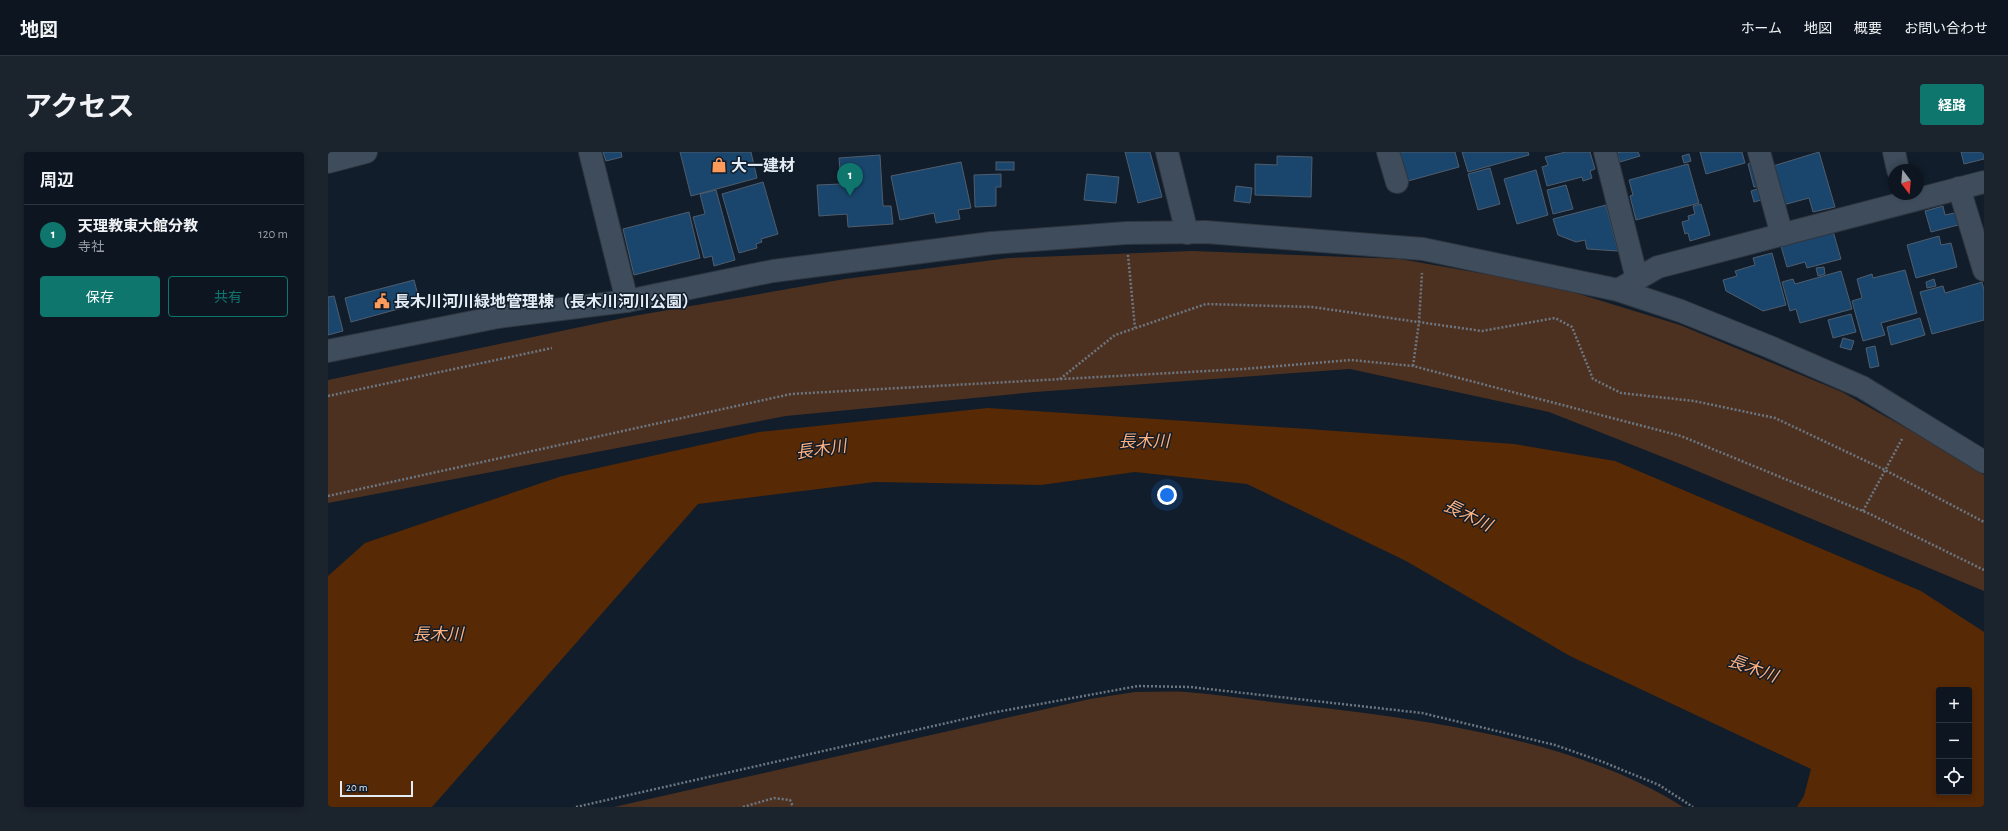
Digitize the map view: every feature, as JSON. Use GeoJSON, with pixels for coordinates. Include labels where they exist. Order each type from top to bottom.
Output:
{"type":"FeatureCollection","features":[{"type":"Feature","properties":{"kind":"street"},"geometry":{"type":"LineString","coordinates":[[328,162],[366,152]]}},
{"type":"Feature","properties":{"kind":"street"},"geometry":{"type":"LineString","coordinates":[[590,152],[627,301]]}},
{"type":"Feature","properties":{"kind":"street"},"geometry":{"type":"LineString","coordinates":[[1168,152],[1187,233]]}},
{"type":"Feature","properties":{"kind":"street"},"geometry":{"type":"LineString","coordinates":[[1388,152],[1397,182]]}},
{"type":"Feature","properties":{"kind":"street"},"geometry":{"type":"LineString","coordinates":[[1605,152],[1628,285]]}},
{"type":"Feature","properties":{"kind":"street"},"geometry":{"type":"LineString","coordinates":[[1760,152],[1782,235]]}},
{"type":"Feature","properties":{"kind":"street"},"geometry":{"type":"LineString","coordinates":[[1894,152],[1897,164]]}},
{"type":"Feature","properties":{"kind":"street"},"geometry":{"type":"LineString","coordinates":[[1924,195],[1984,182]]}},
{"type":"Feature","properties":{"kind":"street"},"geometry":{"type":"LineString","coordinates":[[1959,188],[1984,270]]}},
{"type":"Feature","properties":{"kind":"street"},"geometry":{"type":"LineString","coordinates":[[1628,285],[1658,267],[1782,235],[1899,200]]}},
{"type":"Feature","properties":{"kind":"street"},"geometry":{"type":"LineString","coordinates":[[328,352],[498,317],[627,301],[773,271],[992,243],[1126,233],[1206,232],[1423,250],[1628,285],[1681,311],[1770,347],[1862,387],[1984,462]]}},
{"type":"Feature","properties":{"kind":"path"},"geometry":{"type":"LineString","coordinates":[[1126,233],[1135,328]]}},
{"type":"Feature","properties":{"kind":"path"},"geometry":{"type":"LineString","coordinates":[[1413,366],[1419,322],[1423,250]]}},
{"type":"Feature","properties":{"kind":"path"},"geometry":{"type":"LineString","coordinates":[[1060,379],[1115,335],[1206,304],[1312,308],[1482,331],[1555,318],[1572,327],[1593,379],[1621,393],[1694,401],[1776,418],[1885,470],[1984,522]]}},
{"type":"Feature","properties":{"kind":"path"},"geometry":{"type":"LineString","coordinates":[[328,396],[552,348]]}},
{"type":"Feature","properties":{"kind":"path"},"geometry":{"type":"LineString","coordinates":[[328,496],[791,394],[1242,369],[1351,360],[1413,366],[1681,436],[1863,511],[1984,570]]}},
{"type":"Feature","properties":{"kind":"path"},"geometry":{"type":"LineString","coordinates":[[1863,511],[1913,418]]}},
{"type":"Feature","properties":{"kind":"path"},"geometry":{"type":"LineString","coordinates":[[576,807],[991,713],[1138,686],[1190,687],[1422,713],[1554,745],[1603,762],[1659,785],[1693,807]]}},
{"type":"Feature","properties":{"kind":"path"},"geometry":{"type":"LineString","coordinates":[[743,807],[774,798],[790,800],[793,807]]}},
{"type":"Feature","properties":{"kind":"shaded area"},"geometry":{"type":"Polygon","coordinates":[[[1192,251],[1400,259],[1553,286],[1680,325],[1842,392],[1959,458],[1984,475],[1984,591],[1683,465],[1549,412],[1350,369],[1035,392],[786,416],[328,503],[328,380],[628,317],[845,279],[1009,258],[1192,251]]]}},
{"type":"Feature","properties":{"kind":"shaded area"},"geometry":{"type":"Polygon","coordinates":[[[1135,692],[1200,693],[1395,717],[1446,725],[1547,749],[1595,764],[1641,784],[1683,807],[614,807],[1090,699],[1135,692]]]}},
{"type":"Feature","properties":{"kind":"water","name":"長木川"},"geometry":{"type":"Polygon","coordinates":[[[988,408],[1514,444],[1615,461],[1921,591],[1984,632],[1984,807],[1797,807],[1804,796],[1811,769],[1570,656],[1406,561],[1247,484],[1135,472],[1041,485],[875,482],[698,504],[432,807],[328,807],[328,576],[365,543],[562,476],[759,432],[988,408]]]}},
{"type":"Feature","properties":{"kind":"building"},"geometry":{"type":"Polygon","coordinates":[[[603,152],[621,152],[622,157],[606,161],[603,152]]]}},
{"type":"Feature","properties":{"kind":"building","name":"大一建材"},"geometry":{"type":"Polygon","coordinates":[[[680,152],[751,152],[757,178],[691,196],[680,152]]]}},
{"type":"Feature","properties":{"kind":"building"},"geometry":{"type":"Polygon","coordinates":[[[1125,152],[1150,152],[1162,197],[1138,203],[1125,152]]]}},
{"type":"Feature","properties":{"kind":"building"},"geometry":{"type":"Polygon","coordinates":[[[1400,152],[1455,152],[1459,167],[1408,181],[1400,152]]]}},
{"type":"Feature","properties":{"kind":"building"},"geometry":{"type":"Polygon","coordinates":[[[1462,152],[1528,152],[1529,155],[1468,172],[1462,152]]]}},
{"type":"Feature","properties":{"kind":"building"},"geometry":{"type":"Polygon","coordinates":[[[1566,152],[1590,152],[1595,169],[1590,171],[1592,178],[1583,181],[1582,177],[1547,186],[1542,167],[1548,165],[1545,157],[1566,152]]]}},
{"type":"Feature","properties":{"kind":"building"},"geometry":{"type":"Polygon","coordinates":[[[1638,152],[1640,156],[1620,162],[1617,153],[1638,152]]]}},
{"type":"Feature","properties":{"kind":"building"},"geometry":{"type":"Polygon","coordinates":[[[1700,152],[1742,152],[1745,163],[1706,174],[1700,152]]]}},
{"type":"Feature","properties":{"kind":"building"},"geometry":{"type":"Polygon","coordinates":[[[1819,152],[1835,207],[1813,212],[1809,198],[1783,205],[1773,166],[1819,152]]]}},
{"type":"Feature","properties":{"kind":"building"},"geometry":{"type":"Polygon","coordinates":[[[1961,152],[1984,152],[1984,159],[1964,164],[1961,152]]]}},
{"type":"Feature","properties":{"kind":"building"},"geometry":{"type":"Polygon","coordinates":[[[1689,154],[1691,161],[1684,163],[1682,156],[1689,154]]]}},
{"type":"Feature","properties":{"kind":"building"},"geometry":{"type":"Polygon","coordinates":[[[880,155],[883,206],[891,206],[893,224],[848,227],[847,214],[819,216],[817,185],[841,184],[839,158],[880,155]]]}},
{"type":"Feature","properties":{"kind":"building"},"geometry":{"type":"Polygon","coordinates":[[[1277,156],[1312,157],[1311,197],[1255,195],[1255,164],[1277,165],[1277,156]]]}},
{"type":"Feature","properties":{"kind":"building"},"geometry":{"type":"Polygon","coordinates":[[[961,162],[971,208],[958,210],[960,219],[936,223],[934,213],[900,220],[891,176],[961,162]]]}},
{"type":"Feature","properties":{"kind":"building"},"geometry":{"type":"Polygon","coordinates":[[[996,162],[1014,162],[1014,170],[996,170],[996,162]]]}},
{"type":"Feature","properties":{"kind":"building"},"geometry":{"type":"Polygon","coordinates":[[[1753,162],[1760,186],[1754,187],[1748,164],[1753,162]]]}},
{"type":"Feature","properties":{"kind":"building"},"geometry":{"type":"Polygon","coordinates":[[[1688,164],[1699,203],[1636,220],[1630,196],[1633,195],[1629,180],[1688,164]]]}},
{"type":"Feature","properties":{"kind":"building"},"geometry":{"type":"Polygon","coordinates":[[[1490,168],[1500,204],[1478,210],[1468,174],[1490,168]]]}},
{"type":"Feature","properties":{"kind":"building"},"geometry":{"type":"Polygon","coordinates":[[[1536,170],[1548,215],[1517,224],[1504,179],[1536,170]]]}},
{"type":"Feature","properties":{"kind":"building"},"geometry":{"type":"Polygon","coordinates":[[[1001,174],[1001,187],[996,187],[996,206],[975,207],[974,175],[1001,174]]]}},
{"type":"Feature","properties":{"kind":"building"},"geometry":{"type":"Polygon","coordinates":[[[1087,174],[1119,177],[1116,203],[1084,200],[1087,174]]]}},
{"type":"Feature","properties":{"kind":"building"},"geometry":{"type":"Polygon","coordinates":[[[763,182],[778,234],[761,239],[762,242],[756,244],[757,248],[739,253],[722,194],[763,182]]]}},
{"type":"Feature","properties":{"kind":"building"},"geometry":{"type":"Polygon","coordinates":[[[1566,185],[1573,209],[1553,214],[1547,190],[1566,185]]]}},
{"type":"Feature","properties":{"kind":"building"},"geometry":{"type":"Polygon","coordinates":[[[1236,186],[1252,188],[1250,203],[1234,201],[1236,186]]]}},
{"type":"Feature","properties":{"kind":"building"},"geometry":{"type":"Polygon","coordinates":[[[1757,189],[1761,200],[1754,202],[1751,191],[1757,189]]]}},
{"type":"Feature","properties":{"kind":"building"},"geometry":{"type":"Polygon","coordinates":[[[716,190],[735,260],[714,266],[712,256],[704,258],[693,217],[705,214],[700,194],[716,190]]]}},
{"type":"Feature","properties":{"kind":"building"},"geometry":{"type":"Polygon","coordinates":[[[1701,204],[1710,235],[1690,241],[1688,233],[1685,234],[1682,222],[1689,220],[1688,216],[1695,214],[1693,206],[1701,204]]]}},
{"type":"Feature","properties":{"kind":"building"},"geometry":{"type":"Polygon","coordinates":[[[1606,205],[1618,251],[1587,249],[1585,240],[1576,242],[1558,235],[1553,219],[1606,205]]]}},
{"type":"Feature","properties":{"kind":"building"},"geometry":{"type":"Polygon","coordinates":[[[1943,206],[1945,215],[1959,212],[1962,224],[1931,232],[1925,211],[1943,206]]]}},
{"type":"Feature","properties":{"kind":"building"},"geometry":{"type":"Polygon","coordinates":[[[689,212],[700,258],[634,275],[623,229],[689,212]]]}},
{"type":"Feature","properties":{"kind":"building"},"geometry":{"type":"Polygon","coordinates":[[[1833,231],[1841,259],[1807,268],[1805,262],[1787,267],[1781,246],[1833,231]]]}},
{"type":"Feature","properties":{"kind":"building"},"geometry":{"type":"Polygon","coordinates":[[[1939,236],[1941,245],[1951,243],[1957,267],[1916,278],[1907,245],[1939,236]]]}},
{"type":"Feature","properties":{"kind":"building"},"geometry":{"type":"Polygon","coordinates":[[[1772,253],[1786,305],[1763,311],[1726,291],[1723,280],[1737,276],[1735,271],[1755,265],[1753,258],[1772,253]]]}},
{"type":"Feature","properties":{"kind":"building"},"geometry":{"type":"Polygon","coordinates":[[[1824,267],[1825,274],[1818,276],[1816,268],[1824,267]]]}},
{"type":"Feature","properties":{"kind":"building"},"geometry":{"type":"Polygon","coordinates":[[[1905,270],[1917,313],[1881,323],[1885,335],[1863,341],[1852,301],[1862,298],[1857,279],[1872,274],[1873,278],[1905,270]]]}},
{"type":"Feature","properties":{"kind":"building"},"geometry":{"type":"Polygon","coordinates":[[[1841,271],[1852,309],[1800,323],[1796,309],[1790,311],[1782,282],[1793,279],[1795,284],[1841,271]]]}},
{"type":"Feature","properties":{"kind":"building"},"geometry":{"type":"Polygon","coordinates":[[[1934,279],[1936,286],[1927,288],[1926,282],[1934,279]]]}},
{"type":"Feature","properties":{"kind":"building","name":"長木川河川緑地管理棟（長木川河川公園）"},"geometry":{"type":"Polygon","coordinates":[[[414,280],[420,303],[351,322],[345,298],[414,280]]]}},
{"type":"Feature","properties":{"kind":"building"},"geometry":{"type":"Polygon","coordinates":[[[1982,282],[1984,290],[1984,320],[1932,334],[1920,292],[1943,286],[1945,293],[1982,282]]]}},
{"type":"Feature","properties":{"kind":"building"},"geometry":{"type":"Polygon","coordinates":[[[334,296],[343,331],[328,335],[328,297],[334,296]]]}},
{"type":"Feature","properties":{"kind":"building"},"geometry":{"type":"Polygon","coordinates":[[[1851,314],[1856,332],[1833,338],[1828,320],[1851,314]]]}},
{"type":"Feature","properties":{"kind":"building"},"geometry":{"type":"Polygon","coordinates":[[[1920,318],[1925,335],[1891,345],[1887,327],[1920,318]]]}},
{"type":"Feature","properties":{"kind":"building"},"geometry":{"type":"Polygon","coordinates":[[[1843,338],[1854,341],[1851,350],[1840,347],[1843,338]]]}},
{"type":"Feature","properties":{"kind":"building"},"geometry":{"type":"Polygon","coordinates":[[[1875,346],[1879,366],[1870,368],[1866,348],[1875,346]]]}},
{"type":"Feature","properties":{"kind":"place","name":"大一建材"},"geometry":{"type":"Point","coordinates":[719,165]}},
{"type":"Feature","properties":{"kind":"place","name":"天理教東大館分教"},"geometry":{"type":"Point","coordinates":[850,196]}},
{"type":"Feature","properties":{"kind":"place","name":"長木川河川緑地管理棟（長木川河川公園）"},"geometry":{"type":"Point","coordinates":[382,301]}}]}
